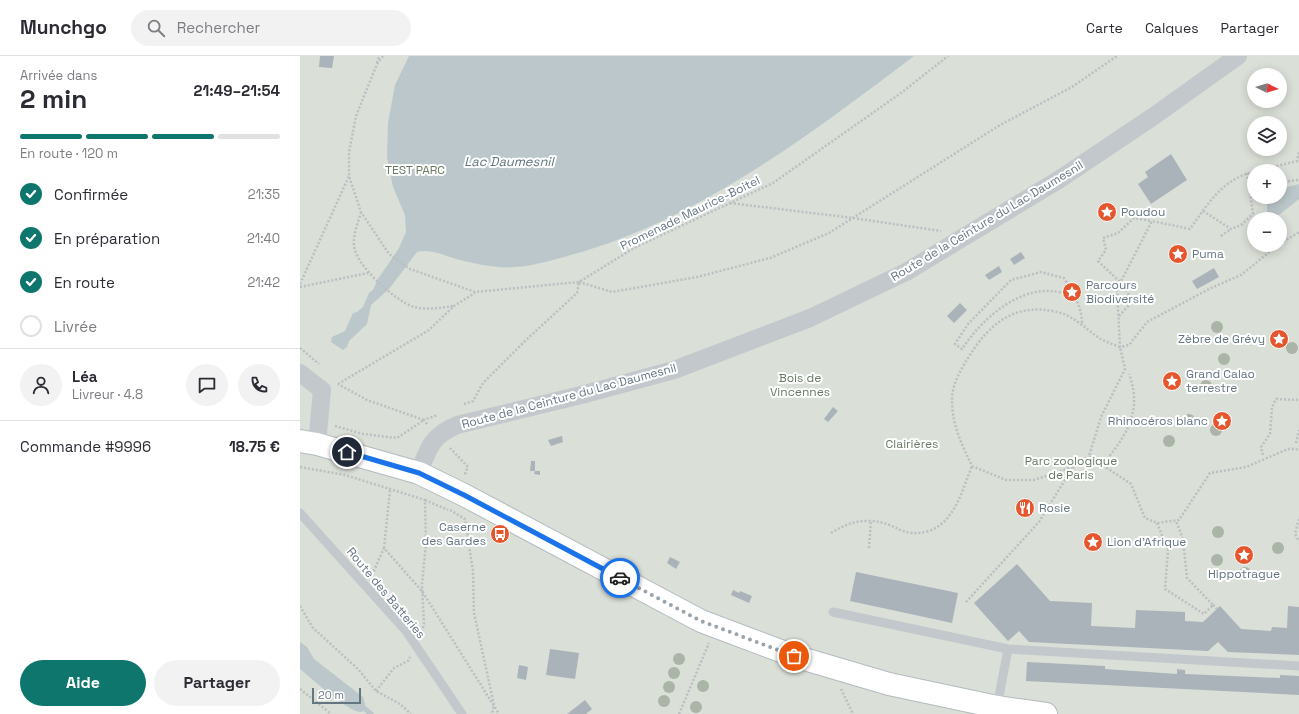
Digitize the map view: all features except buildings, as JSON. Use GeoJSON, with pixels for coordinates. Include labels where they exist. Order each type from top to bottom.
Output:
{"type":"FeatureCollection","features":[{"type":"Feature","properties":{"kind":"main road"},"geometry":{"type":"LineString","coordinates":[[308,443],[419,473],[464,495],[701,621],[794,656],[889,684],[996,707],[1046,714]]}},
{"type":"Feature","properties":{"kind":"street","name":"Route de la Ceinture du Lac Daumesnil"},"geometry":{"type":"LineString","coordinates":[[419,473],[430,443],[442,431],[456,425],[582,395],[674,370],[810,318],[906,272],[1060,180],[1154,116],[1238,56]]}},
{"type":"Feature","properties":{"kind":"street"},"geometry":{"type":"LineString","coordinates":[[300,373],[331,385],[319,420],[308,443]]}},
{"type":"Feature","properties":{"kind":"lane","name":"Route des Batteries"},"geometry":{"type":"LineString","coordinates":[[300,513],[406,632],[462,714]]}},
{"type":"Feature","properties":{"kind":"lane"},"geometry":{"type":"LineString","coordinates":[[833,612],[1008,649],[1299,666]]}},
{"type":"Feature","properties":{"kind":"lane"},"geometry":{"type":"LineString","coordinates":[[996,707],[1008,649]]}},
{"type":"Feature","properties":{"kind":"path"},"geometry":{"type":"LineString","coordinates":[[377,64],[379,56]]}},
{"type":"Feature","properties":{"kind":"path","name":"Promenade Maurice-Boitel"},"geometry":{"type":"LineString","coordinates":[[383,56],[377,64],[356,116],[349,152],[349,176],[361,212],[389,254],[410,269],[476,292],[579,282],[634,248],[773,183],[901,93],[948,56]]}},
{"type":"Feature","properties":{"kind":"path"},"geometry":{"type":"LineString","coordinates":[[472,401],[482,383],[577,293],[579,282],[612,292],[697,277],[770,258],[829,233],[1000,125],[1072,87],[1117,56]]}},
{"type":"Feature","properties":{"kind":"path"},"geometry":{"type":"LineString","coordinates":[[1286,164],[1298,161],[1299,151]]}},
{"type":"Feature","properties":{"kind":"path"},"geometry":{"type":"LineString","coordinates":[[1119,316],[1133,301],[1120,282],[1098,261],[1106,250],[1103,238],[1118,233],[1134,218],[1190,229],[1219,190],[1246,173],[1253,214],[1241,225],[1231,229],[1221,236]]}},
{"type":"Feature","properties":{"kind":"path"},"geometry":{"type":"LineString","coordinates":[[300,286],[349,176]]}},
{"type":"Feature","properties":{"kind":"path"},"geometry":{"type":"LineString","coordinates":[[1287,181],[1299,180]]}},
{"type":"Feature","properties":{"kind":"path"},"geometry":{"type":"LineString","coordinates":[[730,203],[853,218],[968,235]]}},
{"type":"Feature","properties":{"kind":"path"},"geometry":{"type":"LineString","coordinates":[[1203,211],[1231,229]]}},
{"type":"Feature","properties":{"kind":"path"},"geometry":{"type":"LineString","coordinates":[[361,212],[354,244],[356,256],[368,273],[391,292],[412,306],[430,310],[454,306]]}},
{"type":"Feature","properties":{"kind":"path"},"geometry":{"type":"LineString","coordinates":[[1152,221],[1117,289],[1120,347],[1125,369],[1101,417],[1089,456],[1073,467],[1034,480],[1006,480],[972,466],[958,438],[953,419],[952,398],[956,381],[980,338],[992,327],[1006,317],[1034,310],[1058,312],[1082,325],[1101,339],[1120,347],[1129,345],[1147,322],[1211,288],[1241,275],[1269,252]]}},
{"type":"Feature","properties":{"kind":"path"},"geometry":{"type":"LineString","coordinates":[[1287,239],[1299,232]]}},
{"type":"Feature","properties":{"kind":"path"},"geometry":{"type":"LineString","coordinates":[[1072,292],[1066,294],[1060,292],[1043,292],[1025,294],[992,314],[972,334],[962,349],[955,344],[968,324],[1011,280],[1041,272],[1064,278],[1079,303],[1082,313],[1082,325]]}},
{"type":"Feature","properties":{"kind":"path"},"geometry":{"type":"LineString","coordinates":[[300,286],[368,273]]}},
{"type":"Feature","properties":{"kind":"path"},"geometry":{"type":"LineString","coordinates":[[331,385],[429,330],[454,306],[476,292]]}},
{"type":"Feature","properties":{"kind":"path"},"geometry":{"type":"LineString","coordinates":[[300,348],[324,369]]}},
{"type":"Feature","properties":{"kind":"path"},"geometry":{"type":"LineString","coordinates":[[1102,464],[1129,429],[1134,407],[1133,385],[1129,374]]}},
{"type":"Feature","properties":{"kind":"path"},"geometry":{"type":"LineString","coordinates":[[319,420],[363,434],[397,438],[424,420],[367,400],[331,385]]}},
{"type":"Feature","properties":{"kind":"path"},"geometry":{"type":"LineString","coordinates":[[1263,454],[1261,447],[1270,434],[1272,407],[1276,399],[1299,400]]}},
{"type":"Feature","properties":{"kind":"path"},"geometry":{"type":"LineString","coordinates":[[1296,443],[1299,430]]}},
{"type":"Feature","properties":{"kind":"path"},"geometry":{"type":"LineString","coordinates":[[449,447],[468,467],[463,478]]}},
{"type":"Feature","properties":{"kind":"path"},"geometry":{"type":"LineString","coordinates":[[1089,456],[1131,484],[1145,518],[1157,523],[1179,520],[1210,473],[1246,467],[1288,449],[1299,451]]}},
{"type":"Feature","properties":{"kind":"path"},"geometry":{"type":"LineString","coordinates":[[830,533],[856,521],[871,520],[888,523],[899,530],[912,534],[936,529],[948,518],[956,505],[972,466]]}},
{"type":"Feature","properties":{"kind":"path"},"geometry":{"type":"LineString","coordinates":[[300,467],[345,475],[425,500],[465,520],[473,571],[474,613],[494,705],[492,714]]}},
{"type":"Feature","properties":{"kind":"path"},"geometry":{"type":"LineString","coordinates":[[966,602],[1039,522],[1073,467]]}},
{"type":"Feature","properties":{"kind":"path"},"geometry":{"type":"LineString","coordinates":[[367,587],[384,548],[390,490]]}},
{"type":"Feature","properties":{"kind":"path"},"geometry":{"type":"LineString","coordinates":[[376,691],[394,668],[408,661],[418,649],[424,624],[422,591],[426,544],[425,500]]}},
{"type":"Feature","properties":{"kind":"path"},"geometry":{"type":"LineString","coordinates":[[449,511],[452,504]]}},
{"type":"Feature","properties":{"kind":"path"},"geometry":{"type":"LineString","coordinates":[[1299,519],[1295,534],[1299,541]]}},
{"type":"Feature","properties":{"kind":"path"},"geometry":{"type":"LineString","coordinates":[[869,548],[871,520]]}},
{"type":"Feature","properties":{"kind":"path"},"geometry":{"type":"LineString","coordinates":[[1176,521],[1183,539],[1187,578],[1217,609]]}},
{"type":"Feature","properties":{"kind":"path"},"geometry":{"type":"LineString","coordinates":[[1157,523],[1168,550],[1165,589],[1204,614],[1207,618]]}},
{"type":"Feature","properties":{"kind":"path"},"geometry":{"type":"LineString","coordinates":[[384,548],[422,591],[499,714]]}},
{"type":"Feature","properties":{"kind":"path"},"geometry":{"type":"LineString","coordinates":[[1204,614],[1213,605]]}},
{"type":"Feature","properties":{"kind":"path"},"geometry":{"type":"LineString","coordinates":[[300,606],[313,628],[358,669],[376,691],[400,704],[411,714]]}},
{"type":"Feature","properties":{"kind":"path"},"geometry":{"type":"LineString","coordinates":[[679,714],[709,643],[714,626]]}},
{"type":"Feature","properties":{"kind":"path"},"geometry":{"type":"LineString","coordinates":[[300,689],[330,714]]}},
{"type":"Feature","properties":{"kind":"green space","name":"Bois de Vincennes"},"geometry":{"type":"Polygon","coordinates":[[[300,56],[1299,56],[1299,714],[300,714],[300,56]]]}},
{"type":"Feature","properties":{"kind":"water","name":"Lac Daumesnil"},"geometry":{"type":"Polygon","coordinates":[[[409,56],[914,56],[834,116],[751,172],[664,220],[618,240],[550,261],[509,267],[496,267],[458,260],[429,251],[417,252],[389,289],[371,305],[367,324],[349,341],[347,347],[343,350],[331,342],[332,337],[345,331],[353,313],[357,312],[363,307],[369,293],[373,290],[378,279],[399,248],[406,232],[405,215],[393,187],[387,157],[388,123],[395,85],[409,56]]]}},
{"type":"Feature","properties":{"kind":"water"},"geometry":{"type":"Polygon","coordinates":[[[1299,184],[1299,199],[1283,212],[1267,212],[1267,204],[1287,204],[1287,187],[1299,184]]]}},
{"type":"Feature","properties":{"kind":"water"},"geometry":{"type":"Polygon","coordinates":[[[300,642],[307,647],[314,659],[363,697],[365,704],[362,712],[356,711],[340,701],[300,669],[300,642]]]}},
{"type":"Feature","properties":{"kind":"waterway"},"geometry":{"type":"LineString","coordinates":[[358,703],[371,714]]}},
{"type":"Feature","properties":{"kind":"way so far"},"geometry":{"type":"LineString","coordinates":[[620,578],[701,621],[794,656]]}},
{"type":"Feature","properties":{"kind":"place","name":"Poudou"},"geometry":{"type":"Point","coordinates":[1107,212]}},
{"type":"Feature","properties":{"kind":"place","name":"Puma"},"geometry":{"type":"Point","coordinates":[1178,254]}},
{"type":"Feature","properties":{"kind":"place","name":"Parcours Biodiversité"},"geometry":{"type":"Point","coordinates":[1072,292]}},
{"type":"Feature","properties":{"kind":"place","name":"Zèbre de Grévy"},"geometry":{"type":"Point","coordinates":[1279,339]}},
{"type":"Feature","properties":{"kind":"place","name":"Grand Calao terrestre"},"geometry":{"type":"Point","coordinates":[1172,381]}},
{"type":"Feature","properties":{"kind":"place","name":"Rhinocéros blanc"},"geometry":{"type":"Point","coordinates":[1222,421]}},
{"type":"Feature","properties":{"kind":"place","name":"Rosie"},"geometry":{"type":"Point","coordinates":[1025,508]}},
{"type":"Feature","properties":{"kind":"place","name":"Caserne des Gardes"},"geometry":{"type":"Point","coordinates":[500,534]}},
{"type":"Feature","properties":{"kind":"place","name":"Lion d'Afrique"},"geometry":{"type":"Point","coordinates":[1093,542]}},
{"type":"Feature","properties":{"kind":"place","name":"Hippotrague"},"geometry":{"type":"Point","coordinates":[1244,555]}},
{"type":"Feature","properties":{"kind":"route"},"geometry":{"type":"LineString","coordinates":[[347,452],[419,473],[464,495],[620,578]]}},
{"type":"Feature","properties":{"kind":"park label","name":"TEST PARC"},"geometry":{"type":"Point","coordinates":[415,170]}},
{"type":"Feature","properties":{"kind":"park label","name":"Clairières"},"geometry":{"type":"Point","coordinates":[912,444]}},
{"type":"Feature","properties":{"kind":"park label","name":"Parc zoologique de Paris"},"geometry":{"type":"Point","coordinates":[1071,468]}}]}
